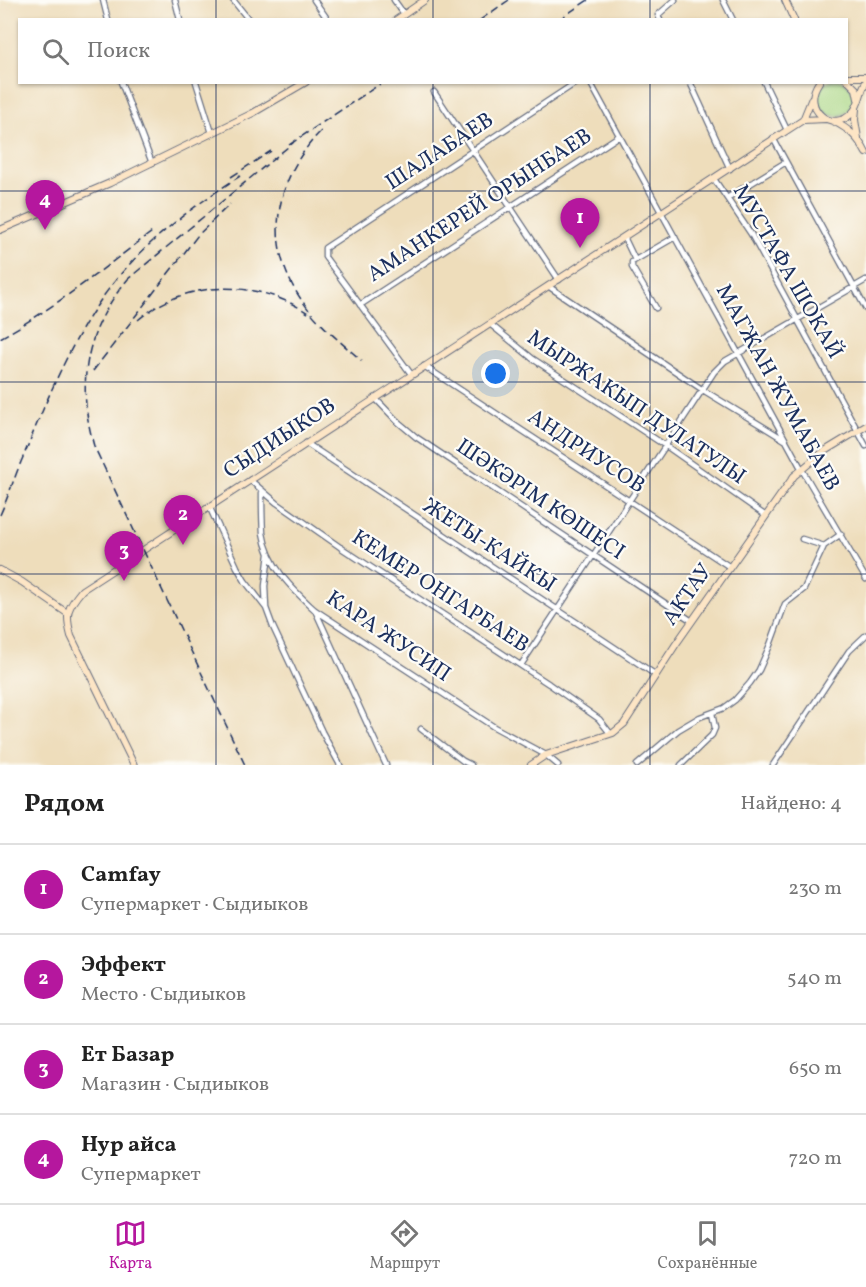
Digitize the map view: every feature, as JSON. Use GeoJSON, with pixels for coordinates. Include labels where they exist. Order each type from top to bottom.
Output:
{"type":"FeatureCollection","features":[{"type":"Feature","properties":{"kind":"street"},"geometry":{"type":"LineString","coordinates":[[103,0],[108,18]]}},
{"type":"Feature","properties":{"kind":"street"},"geometry":{"type":"LineString","coordinates":[[175,0],[180,18]]}},
{"type":"Feature","properties":{"kind":"street"},"geometry":{"type":"LineString","coordinates":[[233,0],[247,18]]}},
{"type":"Feature","properties":{"kind":"street"},"geometry":{"type":"LineString","coordinates":[[314,0],[327,18]]}},
{"type":"Feature","properties":{"kind":"street"},"geometry":{"type":"LineString","coordinates":[[394,0],[404,14]]}},
{"type":"Feature","properties":{"kind":"street"},"geometry":{"type":"LineString","coordinates":[[399,18],[425,0]]}},
{"type":"Feature","properties":{"kind":"street"},"geometry":{"type":"LineString","coordinates":[[659,17],[675,0]]}},
{"type":"Feature","properties":{"kind":"street"},"geometry":{"type":"LineString","coordinates":[[723,0],[732,18]]}},
{"type":"Feature","properties":{"kind":"street"},"geometry":{"type":"LineString","coordinates":[[785,0],[793,18]]}},
{"type":"Feature","properties":{"kind":"street"},"geometry":{"type":"LineString","coordinates":[[816,84],[803,120],[846,118],[857,105],[866,79],[848,78]]}},
{"type":"Feature","properties":{"kind":"street"},"geometry":{"type":"LineString","coordinates":[[848,80],[856,89],[855,120],[858,139]]}},
{"type":"Feature","properties":{"kind":"street"},"geometry":{"type":"LineString","coordinates":[[122,84],[152,163]]}},
{"type":"Feature","properties":{"kind":"street"},"geometry":{"type":"LineString","coordinates":[[197,84],[212,133]]}},
{"type":"Feature","properties":{"kind":"street"},"geometry":{"type":"LineString","coordinates":[[0,230],[152,163],[253,113],[302,84]]}},
{"type":"Feature","properties":{"kind":"street","name":"ШАЛАБАЕВ"},"geometry":{"type":"LineString","coordinates":[[360,304],[325,257],[324,251],[328,246],[574,84]]}},
{"type":"Feature","properties":{"kind":"street","name":"МАГЖАН ЖУМАБАЕВ"},"geometry":{"type":"LineString","coordinates":[[591,84],[801,468],[866,579]]}},
{"type":"Feature","properties":{"kind":"street"},"geometry":{"type":"LineString","coordinates":[[691,84],[730,169]]}},
{"type":"Feature","properties":{"kind":"street"},"geometry":{"type":"LineString","coordinates":[[765,84],[787,130]]}},
{"type":"Feature","properties":{"kind":"street"},"geometry":{"type":"LineString","coordinates":[[434,92],[559,279]]}},
{"type":"Feature","properties":{"kind":"street"},"geometry":{"type":"LineString","coordinates":[[813,95],[815,110],[848,129],[858,139],[866,153]]}},
{"type":"Feature","properties":{"kind":"street","name":"СЫДИЫКОВ"},"geometry":{"type":"LineString","coordinates":[[67,613],[71,602],[82,590],[803,120]]}},
{"type":"Feature","properties":{"kind":"street","name":"АМАНКЕРЕЙ ОРЫНБАЕВ"},"geometry":{"type":"LineString","coordinates":[[360,304],[619,136]]}},
{"type":"Feature","properties":{"kind":"street"},"geometry":{"type":"LineString","coordinates":[[773,138],[866,309]]}},
{"type":"Feature","properties":{"kind":"street"},"geometry":{"type":"LineString","coordinates":[[727,198],[786,162]]}},
{"type":"Feature","properties":{"kind":"street","name":"МУСТАФА ШОКАЙ"},"geometry":{"type":"LineString","coordinates":[[714,179],[751,234],[866,446]]}},
{"type":"Feature","properties":{"kind":"street"},"geometry":{"type":"LineString","coordinates":[[624,237],[635,260]]}},
{"type":"Feature","properties":{"kind":"street"},"geometry":{"type":"LineString","coordinates":[[656,308],[632,267],[635,260],[675,237]]}},
{"type":"Feature","properties":{"kind":"street"},"geometry":{"type":"LineString","coordinates":[[521,665],[714,372],[725,360],[866,280]]}},
{"type":"Feature","properties":{"kind":"street"},"geometry":{"type":"LineString","coordinates":[[548,286],[703,390],[787,442]]}},
{"type":"Feature","properties":{"kind":"street"},"geometry":{"type":"LineString","coordinates":[[360,304],[411,374]]}},
{"type":"Feature","properties":{"kind":"street","name":"МЫРЖАКЫП ДУЛАТУЛЫ"},"geometry":{"type":"LineString","coordinates":[[490,324],[533,359],[666,446],[766,516]]}},
{"type":"Feature","properties":{"kind":"street","name":"АНДРИУСОВ"},"geometry":{"type":"LineString","coordinates":[[424,366],[730,567]]}},
{"type":"Feature","properties":{"kind":"street","name":"ШӘКӘРІМ КӨШЕСІ"},"geometry":{"type":"LineString","coordinates":[[375,398],[416,437],[692,621]]}},
{"type":"Feature","properties":{"kind":"street","name":"АКТАУ"},"geometry":{"type":"LineString","coordinates":[[531,765],[546,755],[610,733],[624,724],[692,621],[801,468],[822,452],[866,426]]}},
{"type":"Feature","properties":{"kind":"street","name":"ЖЕТЫ-КАЙКЫ"},"geometry":{"type":"LineString","coordinates":[[306,443],[656,675]]}},
{"type":"Feature","properties":{"kind":"street","name":"КЕМЕР ОНГАРБАЕВ"},"geometry":{"type":"LineString","coordinates":[[250,480],[277,504],[331,541],[521,665],[599,719],[610,733]]}},
{"type":"Feature","properties":{"kind":"street","name":"КАРА ЖУСИП"},"geometry":{"type":"LineString","coordinates":[[262,490],[264,534],[269,553],[278,572],[296,593],[315,610],[494,727],[546,755],[558,765]]}},
{"type":"Feature","properties":{"kind":"street"},"geometry":{"type":"LineString","coordinates":[[209,506],[237,567],[266,608]]}},
{"type":"Feature","properties":{"kind":"street"},"geometry":{"type":"LineString","coordinates":[[637,765],[678,730],[735,700],[759,670],[785,603],[804,589],[824,546],[841,534]]}},
{"type":"Feature","properties":{"kind":"street"},"geometry":{"type":"LineString","coordinates":[[802,539],[824,546]]}},
{"type":"Feature","properties":{"kind":"street"},"geometry":{"type":"LineString","coordinates":[[269,553],[265,586],[266,608],[322,732],[340,765]]}},
{"type":"Feature","properties":{"kind":"street"},"geometry":{"type":"LineString","coordinates":[[0,570],[67,613],[71,636],[78,655],[134,765]]}},
{"type":"Feature","properties":{"kind":"street"},"geometry":{"type":"LineString","coordinates":[[315,610],[386,765]]}},
{"type":"Feature","properties":{"kind":"street"},"geometry":{"type":"LineString","coordinates":[[773,765],[849,651],[866,635]]}},
{"type":"Feature","properties":{"kind":"street"},"geometry":{"type":"LineString","coordinates":[[681,765],[712,735],[716,724],[712,713]]}},
{"type":"Feature","properties":{"kind":"street"},"geometry":{"type":"LineString","coordinates":[[421,729],[471,765]]}},
{"type":"Feature","properties":{"kind":"street"},"geometry":{"type":"LineString","coordinates":[[457,765],[463,761]]}},
{"type":"Feature","properties":{"kind":"green space"},"geometry":{"type":"Polygon","coordinates":[[[826,84],[846,84],[852,91],[854,98],[852,105],[843,114],[836,116],[829,114],[820,105],[818,98],[820,91],[826,84]]]}},
{"type":"Feature","properties":{"kind":"railway"},"geometry":{"type":"LineString","coordinates":[[483,18],[509,0]]}},
{"type":"Feature","properties":{"kind":"railway"},"geometry":{"type":"LineString","coordinates":[[561,18],[588,0]]}},
{"type":"Feature","properties":{"kind":"railway"},"geometry":{"type":"LineString","coordinates":[[289,145],[380,84]]}},
{"type":"Feature","properties":{"kind":"railway"},"geometry":{"type":"LineString","coordinates":[[321,131],[305,150],[284,191],[279,213],[278,236],[282,258],[290,281],[303,302],[316,318],[362,361]]}},
{"type":"Feature","properties":{"kind":"railway"},"geometry":{"type":"LineString","coordinates":[[245,765],[94,446],[86,400],[86,379],[88,358],[102,318],[113,298],[128,279],[294,142]]}},
{"type":"Feature","properties":{"kind":"railway"},"geometry":{"type":"LineString","coordinates":[[231,177],[271,151]]}},
{"type":"Feature","properties":{"kind":"railway"},"geometry":{"type":"LineString","coordinates":[[0,515],[57,378],[98,304],[128,266],[163,232],[240,176]]}},
{"type":"Feature","properties":{"kind":"railway"},"geometry":{"type":"LineString","coordinates":[[93,371],[198,235],[230,204]]}},
{"type":"Feature","properties":{"kind":"railway"},"geometry":{"type":"LineString","coordinates":[[0,338],[59,301],[152,232]]}},
{"type":"Feature","properties":{"kind":"railway"},"geometry":{"type":"LineString","coordinates":[[138,320],[178,297],[222,288],[244,289],[266,294],[308,313]]}},
{"type":"Feature","properties":{"kind":"place","name":"Нур айса"},"geometry":{"type":"Point","coordinates":[45,230]}},
{"type":"Feature","properties":{"kind":"place","name":"Camfay"},"geometry":{"type":"Point","coordinates":[580,248]}},
{"type":"Feature","properties":{"kind":"place","name":"Эффект"},"geometry":{"type":"Point","coordinates":[183,545]}},
{"type":"Feature","properties":{"kind":"place","name":"Ет Базар"},"geometry":{"type":"Point","coordinates":[124,581]}}]}
